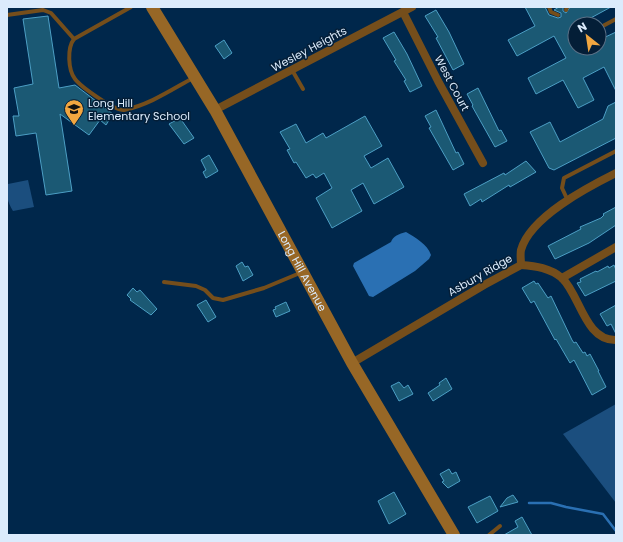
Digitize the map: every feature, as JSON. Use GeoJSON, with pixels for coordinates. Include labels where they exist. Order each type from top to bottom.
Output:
{"type":"FeatureCollection","features":[{"type":"Feature","properties":{"kind":"street","name":"Long Hill Avenue"},"geometry":{"type":"LineString","coordinates":[[152,7],[215,110],[352,363],[454,535]]}},
{"type":"Feature","properties":{"kind":"street","name":"Wesley Heights"},"geometry":{"type":"LineString","coordinates":[[215,110],[412,7]]}},
{"type":"Feature","properties":{"kind":"street","name":"West Court"},"geometry":{"type":"LineString","coordinates":[[403,12],[438,81],[483,163]]}},
{"type":"Feature","properties":{"kind":"street","name":"Asbury Ridge"},"geometry":{"type":"LineString","coordinates":[[352,363],[484,285],[521,265],[521,250],[535,227],[544,217],[616,173]]}},
{"type":"Feature","properties":{"kind":"street"},"geometry":{"type":"LineString","coordinates":[[562,278],[616,247]]}},
{"type":"Feature","properties":{"kind":"street"},"geometry":{"type":"LineString","coordinates":[[521,265],[537,266],[562,278],[595,332],[608,340],[616,340]]}},
{"type":"Feature","properties":{"kind":"lane"},"geometry":{"type":"LineString","coordinates":[[132,7],[74,39],[70,44],[69,54],[74,78],[111,106],[122,110],[150,101],[195,77]]}},
{"type":"Feature","properties":{"kind":"lane"},"geometry":{"type":"LineString","coordinates":[[549,7],[551,12],[558,15]]}},
{"type":"Feature","properties":{"kind":"lane"},"geometry":{"type":"LineString","coordinates":[[7,15],[43,10],[51,13],[74,39]]}},
{"type":"Feature","properties":{"kind":"lane"},"geometry":{"type":"LineString","coordinates":[[607,24],[616,19]]}},
{"type":"Feature","properties":{"kind":"lane"},"geometry":{"type":"LineString","coordinates":[[292,70],[303,89]]}},
{"type":"Feature","properties":{"kind":"lane"},"geometry":{"type":"LineString","coordinates":[[568,201],[562,188],[564,178],[616,151]]}},
{"type":"Feature","properties":{"kind":"lane"},"geometry":{"type":"LineString","coordinates":[[164,282],[196,286],[205,290],[213,298],[223,300],[264,288],[303,272]]}},
{"type":"Feature","properties":{"kind":"lane"},"geometry":{"type":"LineString","coordinates":[[489,535],[500,526]]}},
{"type":"Feature","properties":{"kind":"shaded area"},"geometry":{"type":"Polygon","coordinates":[[[28,180],[34,207],[13,211],[8,198],[8,184],[28,180]]]}},
{"type":"Feature","properties":{"kind":"shaded area"},"geometry":{"type":"Polygon","coordinates":[[[406,232],[427,248],[431,255],[429,259],[415,271],[373,297],[369,296],[353,266],[354,263],[391,242],[393,238],[406,232]]]}},
{"type":"Feature","properties":{"kind":"shaded area"},"geometry":{"type":"Polygon","coordinates":[[[616,404],[616,503],[563,434],[616,404]]]}},
{"type":"Feature","properties":{"kind":"building"},"geometry":{"type":"Polygon","coordinates":[[[525,7],[545,7],[549,15],[558,18],[561,17],[561,13],[554,10],[559,7],[563,7],[563,11],[566,13],[570,7],[611,7],[594,16],[567,16],[567,56],[607,56],[607,36],[616,32],[616,91],[604,67],[583,78],[594,100],[578,108],[563,80],[536,94],[528,78],[566,58],[554,36],[517,56],[508,40],[535,26],[525,7]]]}},
{"type":"Feature","properties":{"kind":"building"},"geometry":{"type":"Polygon","coordinates":[[[436,10],[449,32],[464,64],[453,70],[436,38],[438,37],[425,16],[436,10]]]}},
{"type":"Feature","properties":{"kind":"building"},"geometry":{"type":"Polygon","coordinates":[[[48,16],[59,88],[75,85],[113,114],[106,125],[100,120],[89,135],[60,114],[72,191],[46,195],[36,133],[16,136],[13,116],[19,116],[14,88],[33,84],[23,19],[48,16]]]}},
{"type":"Feature","properties":{"kind":"building"},"geometry":{"type":"Polygon","coordinates":[[[394,32],[407,54],[422,86],[410,92],[404,81],[406,80],[394,61],[396,60],[383,38],[394,32]]]}},
{"type":"Feature","properties":{"kind":"building"},"geometry":{"type":"Polygon","coordinates":[[[224,40],[232,53],[224,59],[215,46],[224,40]]]}},
{"type":"Feature","properties":{"kind":"building"},"geometry":{"type":"Polygon","coordinates":[[[478,88],[499,131],[501,130],[507,141],[495,147],[467,94],[478,88]]]}},
{"type":"Feature","properties":{"kind":"building"},"geometry":{"type":"Polygon","coordinates":[[[616,102],[616,138],[554,170],[549,168],[530,132],[550,122],[560,142],[603,119],[608,106],[616,102]]]}},
{"type":"Feature","properties":{"kind":"building"},"geometry":{"type":"Polygon","coordinates":[[[436,110],[456,153],[458,152],[464,164],[453,170],[429,128],[431,127],[425,116],[436,110]]]}},
{"type":"Feature","properties":{"kind":"building"},"geometry":{"type":"Polygon","coordinates":[[[365,116],[382,146],[364,156],[371,168],[388,158],[404,187],[374,204],[363,183],[351,190],[362,211],[332,228],[316,198],[332,188],[324,173],[316,178],[313,174],[306,178],[296,162],[294,163],[287,150],[290,149],[280,132],[296,124],[306,143],[323,133],[326,138],[365,116]]]}},
{"type":"Feature","properties":{"kind":"building"},"geometry":{"type":"Polygon","coordinates":[[[180,118],[194,138],[184,144],[169,124],[180,118]]]}},
{"type":"Feature","properties":{"kind":"building"},"geometry":{"type":"Polygon","coordinates":[[[209,155],[218,171],[206,178],[203,172],[206,170],[201,160],[209,155]]]}},
{"type":"Feature","properties":{"kind":"building"},"geometry":{"type":"Polygon","coordinates":[[[526,161],[536,172],[510,187],[509,185],[482,202],[481,199],[470,206],[464,194],[504,173],[505,175],[526,161]]]}},
{"type":"Feature","properties":{"kind":"building"},"geometry":{"type":"Polygon","coordinates":[[[616,207],[616,225],[589,243],[555,259],[548,246],[581,229],[580,227],[601,218],[604,215],[603,214],[616,207]]]}},
{"type":"Feature","properties":{"kind":"building"},"geometry":{"type":"Polygon","coordinates":[[[242,262],[245,267],[248,266],[253,275],[243,281],[236,266],[242,262]]]}},
{"type":"Feature","properties":{"kind":"building"},"geometry":{"type":"Polygon","coordinates":[[[614,265],[616,270],[616,281],[585,296],[577,283],[581,282],[580,279],[608,266],[609,268],[614,265]]]}},
{"type":"Feature","properties":{"kind":"building"},"geometry":{"type":"Polygon","coordinates":[[[534,281],[536,284],[538,283],[548,298],[551,296],[572,340],[574,343],[576,342],[583,353],[585,352],[587,356],[590,354],[606,387],[592,395],[574,360],[570,363],[556,339],[555,340],[534,301],[531,303],[522,288],[534,281]]]}},
{"type":"Feature","properties":{"kind":"building"},"geometry":{"type":"Polygon","coordinates":[[[133,288],[137,292],[140,290],[157,309],[151,315],[130,300],[131,299],[127,295],[133,288]]]}},
{"type":"Feature","properties":{"kind":"building"},"geometry":{"type":"Polygon","coordinates":[[[206,300],[216,317],[208,322],[197,305],[206,300]]]}},
{"type":"Feature","properties":{"kind":"building"},"geometry":{"type":"Polygon","coordinates":[[[286,302],[290,311],[276,317],[273,310],[276,309],[275,307],[286,302]]]}},
{"type":"Feature","properties":{"kind":"building"},"geometry":{"type":"Polygon","coordinates":[[[616,305],[616,334],[611,324],[607,326],[600,314],[616,305]]]}},
{"type":"Feature","properties":{"kind":"building"},"geometry":{"type":"Polygon","coordinates":[[[446,378],[452,389],[433,401],[428,393],[440,385],[439,383],[446,378]]]}},
{"type":"Feature","properties":{"kind":"building"},"geometry":{"type":"Polygon","coordinates":[[[399,382],[404,388],[408,385],[413,394],[399,401],[391,386],[399,382]]]}},
{"type":"Feature","properties":{"kind":"building"},"geometry":{"type":"Polygon","coordinates":[[[449,469],[452,474],[456,472],[460,481],[448,488],[442,482],[444,481],[440,474],[449,469]]]}},
{"type":"Feature","properties":{"kind":"building"},"geometry":{"type":"Polygon","coordinates":[[[394,492],[406,514],[389,524],[378,501],[394,492]]]}},
{"type":"Feature","properties":{"kind":"building"},"geometry":{"type":"Polygon","coordinates":[[[513,495],[518,502],[500,507],[507,498],[513,495]]]}},
{"type":"Feature","properties":{"kind":"building"},"geometry":{"type":"Polygon","coordinates":[[[490,496],[498,511],[477,523],[468,507],[490,496]]]}},
{"type":"Feature","properties":{"kind":"building"},"geometry":{"type":"Polygon","coordinates":[[[522,517],[532,535],[504,535],[518,527],[515,521],[522,517]]]}},
{"type":"Feature","properties":{"kind":"waterway"},"geometry":{"type":"LineString","coordinates":[[529,503],[551,503],[603,514],[616,531]]}},
{"type":"Feature","properties":{"kind":"place","name":"Long Hill Elementary School"},"geometry":{"type":"Point","coordinates":[74,126]}}]}
